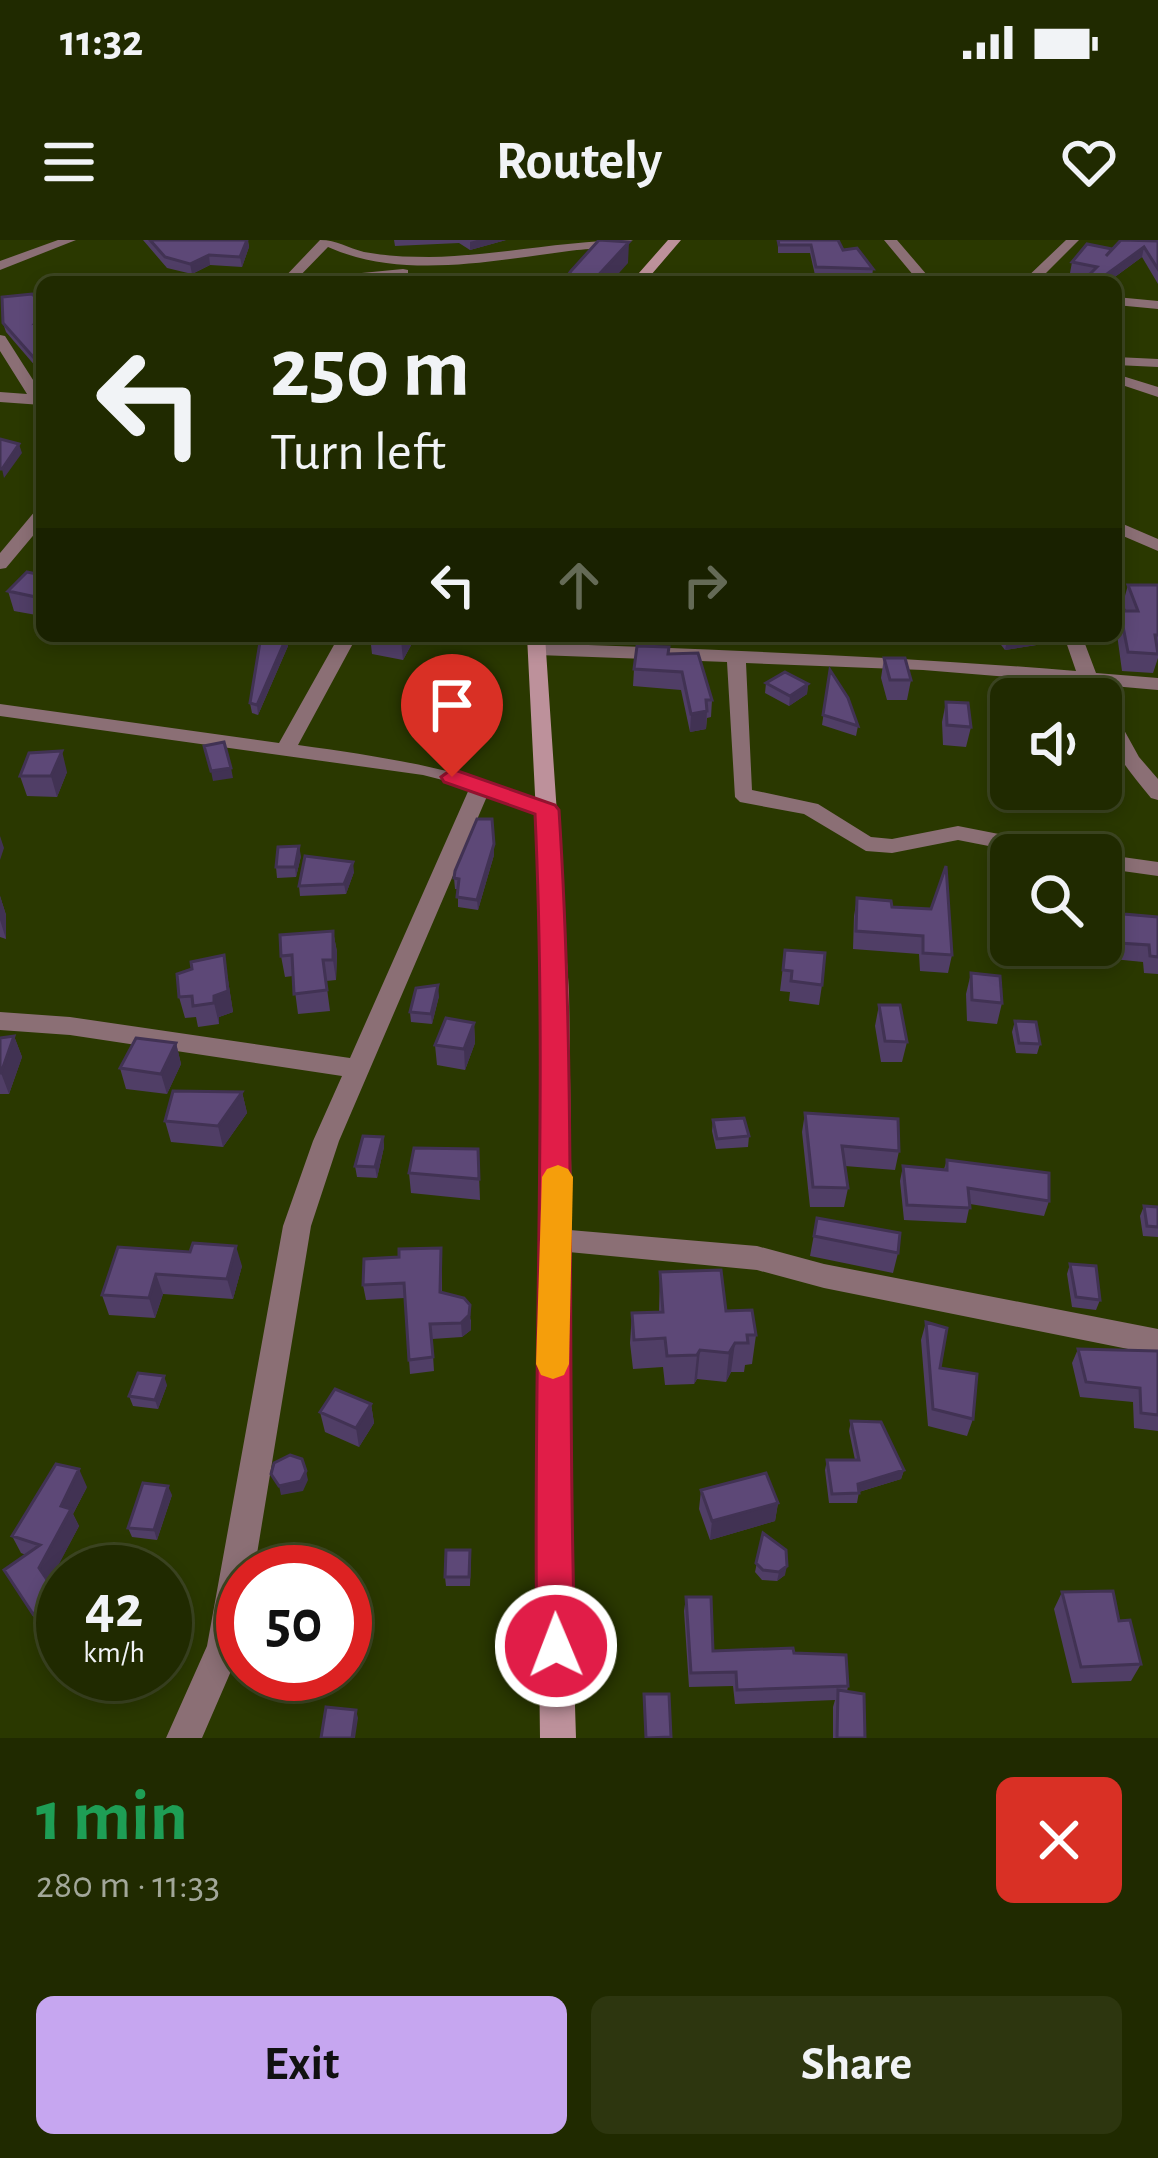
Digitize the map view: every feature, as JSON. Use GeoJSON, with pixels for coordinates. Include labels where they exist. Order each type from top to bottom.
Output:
{"type":"FeatureCollection","features":[{"type":"Feature","properties":{"kind":"main road"},"geometry":{"type":"LineString","coordinates":[[643,276],[675,240]]}},
{"type":"Feature","properties":{"kind":"main road"},"geometry":{"type":"LineString","coordinates":[[537,642],[557,992],[558,1240],[550,1414],[559,1738]]}},
{"type":"Feature","properties":{"kind":"street"},"geometry":{"type":"LineString","coordinates":[[0,266],[70,240]]}},
{"type":"Feature","properties":{"kind":"street"},"geometry":{"type":"LineString","coordinates":[[376,276],[592,241],[627,240]]}},
{"type":"Feature","properties":{"kind":"street"},"geometry":{"type":"LineString","coordinates":[[890,240],[921,276]]}},
{"type":"Feature","properties":{"kind":"street"},"geometry":{"type":"LineString","coordinates":[[1035,276],[1072,240]]}},
{"type":"Feature","properties":{"kind":"street"},"geometry":{"type":"LineString","coordinates":[[293,276],[326,241],[354,258],[476,258]]}},
{"type":"Feature","properties":{"kind":"street"},"geometry":{"type":"LineString","coordinates":[[583,266],[592,241]]}},
{"type":"Feature","properties":{"kind":"street"},"geometry":{"type":"LineString","coordinates":[[1122,302],[1158,305]]}},
{"type":"Feature","properties":{"kind":"street"},"geometry":{"type":"LineString","coordinates":[[0,339],[36,394]]}},
{"type":"Feature","properties":{"kind":"street"},"geometry":{"type":"LineString","coordinates":[[1122,361],[1158,363]]}},
{"type":"Feature","properties":{"kind":"street"},"geometry":{"type":"LineString","coordinates":[[1122,380],[1158,392]]}},
{"type":"Feature","properties":{"kind":"street"},"geometry":{"type":"LineString","coordinates":[[0,397],[36,400]]}},
{"type":"Feature","properties":{"kind":"street"},"geometry":{"type":"LineString","coordinates":[[0,564],[9,540],[36,519]]}},
{"type":"Feature","properties":{"kind":"street"},"geometry":{"type":"LineString","coordinates":[[1122,529],[1158,546]]}},
{"type":"Feature","properties":{"kind":"street"},"geometry":{"type":"LineString","coordinates":[[286,749],[345,642]]}},
{"type":"Feature","properties":{"kind":"street"},"geometry":{"type":"LineString","coordinates":[[537,642],[1158,684]]}},
{"type":"Feature","properties":{"kind":"street"},"geometry":{"type":"LineString","coordinates":[[1074,642],[1086,677]]}},
{"type":"Feature","properties":{"kind":"street"},"geometry":{"type":"LineString","coordinates":[[736,655],[742,792],[747,797],[810,809],[866,844],[892,846],[958,833],[990,839]]}},
{"type":"Feature","properties":{"kind":"street"},"geometry":{"type":"LineString","coordinates":[[0,710],[423,769],[482,784],[547,810]]}},
{"type":"Feature","properties":{"kind":"street"},"geometry":{"type":"LineString","coordinates":[[1122,744],[1158,793]]}},
{"type":"Feature","properties":{"kind":"street"},"geometry":{"type":"LineString","coordinates":[[184,1738],[224,1648],[296,1226],[326,1141],[482,784]]}},
{"type":"Feature","properties":{"kind":"street"},"geometry":{"type":"LineString","coordinates":[[1122,864],[1158,869]]}},
{"type":"Feature","properties":{"kind":"street"},"geometry":{"type":"LineString","coordinates":[[0,1021],[70,1026],[358,1069]]}},
{"type":"Feature","properties":{"kind":"street"},"geometry":{"type":"LineString","coordinates":[[558,1240],[758,1258],[824,1276],[1158,1342]]}},
{"type":"Feature","properties":{"kind":"building"},"geometry":{"type":"Polygon","coordinates":[[[150,240],[247,240],[240,257],[209,255],[190,264],[165,257],[150,240]]]}},
{"type":"Feature","properties":{"kind":"building"},"geometry":{"type":"Polygon","coordinates":[[[599,240],[629,242],[598,276],[567,276],[599,240]]]}},
{"type":"Feature","properties":{"kind":"building"},"geometry":{"type":"Polygon","coordinates":[[[778,240],[838,240],[843,250],[857,248],[873,269],[816,267],[811,245],[779,245],[778,240]]]}},
{"type":"Feature","properties":{"kind":"building"},"geometry":{"type":"Polygon","coordinates":[[[1121,240],[1158,241],[1158,269],[1144,247],[1104,276],[1090,276],[1097,267],[1072,262],[1087,244],[1112,249],[1106,256],[1121,240]]]}},
{"type":"Feature","properties":{"kind":"building"},"geometry":{"type":"Polygon","coordinates":[[[2,297],[36,297],[36,359],[3,323],[2,297]]]}},
{"type":"Feature","properties":{"kind":"building"},"geometry":{"type":"Polygon","coordinates":[[[0,439],[19,444],[2,469],[0,469],[0,439]]]}},
{"type":"Feature","properties":{"kind":"building"},"geometry":{"type":"Polygon","coordinates":[[[27,572],[36,574],[36,597],[8,591],[27,572]]]}},
{"type":"Feature","properties":{"kind":"building"},"geometry":{"type":"Polygon","coordinates":[[[1128,585],[1158,585],[1158,654],[1128,652],[1122,611],[1138,611],[1128,585]]]}},
{"type":"Feature","properties":{"kind":"building"},"geometry":{"type":"Polygon","coordinates":[[[260,642],[284,642],[257,705],[250,703],[260,642]]]}},
{"type":"Feature","properties":{"kind":"building"},"geometry":{"type":"Polygon","coordinates":[[[637,646],[669,647],[668,654],[698,653],[712,700],[706,700],[707,711],[691,714],[682,672],[634,669],[637,646]]]}},
{"type":"Feature","properties":{"kind":"building"},"geometry":{"type":"Polygon","coordinates":[[[884,658],[905,658],[911,680],[890,680],[884,658]]]}},
{"type":"Feature","properties":{"kind":"building"},"geometry":{"type":"Polygon","coordinates":[[[830,670],[848,698],[858,726],[823,715],[830,670]]]}},
{"type":"Feature","properties":{"kind":"building"},"geometry":{"type":"Polygon","coordinates":[[[785,672],[808,684],[790,696],[766,683],[785,672]]]}},
{"type":"Feature","properties":{"kind":"building"},"geometry":{"type":"Polygon","coordinates":[[[946,702],[968,703],[971,727],[947,725],[946,702]]]}},
{"type":"Feature","properties":{"kind":"building"},"geometry":{"type":"Polygon","coordinates":[[[224,742],[231,768],[211,771],[204,746],[224,742]]]}},
{"type":"Feature","properties":{"kind":"building"},"geometry":{"type":"Polygon","coordinates":[[[62,751],[51,776],[20,776],[29,753],[62,751]]]}},
{"type":"Feature","properties":{"kind":"building"},"geometry":{"type":"Polygon","coordinates":[[[477,819],[492,819],[494,844],[477,900],[457,897],[459,879],[454,878],[477,819]]]}},
{"type":"Feature","properties":{"kind":"building"},"geometry":{"type":"Polygon","coordinates":[[[299,846],[295,867],[276,867],[278,847],[299,846]]]}},
{"type":"Feature","properties":{"kind":"building"},"geometry":{"type":"Polygon","coordinates":[[[305,856],[353,862],[344,884],[299,886],[305,856]]]}},
{"type":"Feature","properties":{"kind":"building"},"geometry":{"type":"Polygon","coordinates":[[[946,866],[952,955],[923,953],[923,936],[856,931],[857,898],[891,901],[892,907],[931,909],[946,866]]]}},
{"type":"Feature","properties":{"kind":"building"},"geometry":{"type":"Polygon","coordinates":[[[1122,908],[1124,914],[1158,917],[1158,957],[1150,956],[1149,945],[1122,943],[1122,908]]]}},
{"type":"Feature","properties":{"kind":"building"},"geometry":{"type":"Polygon","coordinates":[[[333,931],[333,960],[323,960],[327,990],[294,994],[292,955],[281,956],[280,935],[333,931]]]}},
{"type":"Feature","properties":{"kind":"building"},"geometry":{"type":"Polygon","coordinates":[[[785,950],[825,953],[822,985],[791,981],[792,971],[783,970],[785,950]]]}},
{"type":"Feature","properties":{"kind":"building"},"geometry":{"type":"Polygon","coordinates":[[[224,955],[228,991],[214,996],[214,1003],[193,1006],[192,996],[179,997],[177,974],[192,969],[191,962],[224,955]]]}},
{"type":"Feature","properties":{"kind":"building"},"geometry":{"type":"Polygon","coordinates":[[[971,973],[1000,976],[1002,1003],[972,1000],[971,973]]]}},
{"type":"Feature","properties":{"kind":"building"},"geometry":{"type":"Polygon","coordinates":[[[438,985],[431,1014],[410,1012],[416,988],[438,985]]]}},
{"type":"Feature","properties":{"kind":"building"},"geometry":{"type":"Polygon","coordinates":[[[879,1005],[900,1005],[907,1042],[885,1041],[879,1005]]]}},
{"type":"Feature","properties":{"kind":"building"},"geometry":{"type":"Polygon","coordinates":[[[446,1018],[474,1023],[464,1049],[435,1045],[446,1018]]]}},
{"type":"Feature","properties":{"kind":"building"},"geometry":{"type":"Polygon","coordinates":[[[1015,1021],[1036,1022],[1040,1044],[1019,1043],[1015,1021]]]}},
{"type":"Feature","properties":{"kind":"building"},"geometry":{"type":"Polygon","coordinates":[[[14,1036],[1,1073],[0,1073],[0,1038],[14,1036]]]}},
{"type":"Feature","properties":{"kind":"building"},"geometry":{"type":"Polygon","coordinates":[[[136,1038],[176,1043],[161,1074],[120,1068],[136,1038]]]}},
{"type":"Feature","properties":{"kind":"building"},"geometry":{"type":"Polygon","coordinates":[[[173,1091],[242,1092],[218,1126],[165,1121],[173,1091]]]}},
{"type":"Feature","properties":{"kind":"building"},"geometry":{"type":"Polygon","coordinates":[[[805,1113],[898,1119],[899,1151],[842,1146],[848,1188],[813,1187],[805,1113]]]}},
{"type":"Feature","properties":{"kind":"building"},"geometry":{"type":"Polygon","coordinates":[[[744,1118],[749,1136],[717,1139],[713,1120],[744,1118]]]}},
{"type":"Feature","properties":{"kind":"building"},"geometry":{"type":"Polygon","coordinates":[[[363,1136],[383,1137],[375,1167],[355,1166],[363,1136]]]}},
{"type":"Feature","properties":{"kind":"building"},"geometry":{"type":"Polygon","coordinates":[[[414,1148],[478,1149],[479,1179],[409,1173],[414,1148]]]}},
{"type":"Feature","properties":{"kind":"building"},"geometry":{"type":"Polygon","coordinates":[[[947,1160],[1049,1173],[1049,1201],[968,1188],[970,1208],[907,1205],[903,1166],[947,1170],[947,1160]]]}},
{"type":"Feature","properties":{"kind":"building"},"geometry":{"type":"Polygon","coordinates":[[[1144,1206],[1158,1207],[1158,1227],[1147,1226],[1144,1206]]]}},
{"type":"Feature","properties":{"kind":"building"},"geometry":{"type":"Polygon","coordinates":[[[817,1218],[900,1233],[898,1253],[814,1236],[817,1218]]]}},
{"type":"Feature","properties":{"kind":"building"},"geometry":{"type":"Polygon","coordinates":[[[193,1243],[236,1246],[227,1279],[156,1274],[149,1298],[102,1295],[118,1247],[190,1252],[193,1243]]]}},
{"type":"Feature","properties":{"kind":"building"},"geometry":{"type":"Polygon","coordinates":[[[441,1248],[440,1292],[464,1298],[470,1305],[469,1315],[461,1323],[430,1324],[433,1357],[409,1360],[404,1283],[363,1285],[364,1259],[399,1257],[399,1249],[441,1248]]]}},
{"type":"Feature","properties":{"kind":"building"},"geometry":{"type":"Polygon","coordinates":[[[1070,1264],[1096,1266],[1100,1300],[1076,1297],[1070,1264]]]}},
{"type":"Feature","properties":{"kind":"building"},"geometry":{"type":"Polygon","coordinates":[[[721,1270],[726,1311],[752,1310],[756,1335],[747,1335],[748,1343],[735,1343],[729,1353],[700,1350],[697,1355],[667,1356],[665,1338],[634,1340],[632,1313],[663,1312],[660,1272],[721,1270]]]}},
{"type":"Feature","properties":{"kind":"building"},"geometry":{"type":"Polygon","coordinates":[[[926,1322],[947,1328],[940,1368],[977,1374],[973,1419],[933,1409],[926,1322]]]}},
{"type":"Feature","properties":{"kind":"building"},"geometry":{"type":"Polygon","coordinates":[[[1078,1349],[1158,1351],[1158,1415],[1141,1413],[1140,1388],[1086,1382],[1078,1349]]]}},
{"type":"Feature","properties":{"kind":"building"},"geometry":{"type":"Polygon","coordinates":[[[138,1373],[164,1376],[155,1400],[129,1396],[138,1373]]]}},
{"type":"Feature","properties":{"kind":"building"},"geometry":{"type":"Polygon","coordinates":[[[335,1389],[371,1404],[356,1428],[320,1412],[335,1389]]]}},
{"type":"Feature","properties":{"kind":"building"},"geometry":{"type":"Polygon","coordinates":[[[851,1421],[881,1422],[904,1470],[858,1484],[859,1493],[832,1494],[827,1460],[859,1460],[851,1421]]]}},
{"type":"Feature","properties":{"kind":"building"},"geometry":{"type":"Polygon","coordinates":[[[290,1455],[302,1459],[306,1471],[301,1481],[279,1486],[271,1474],[274,1463],[290,1455]]]}},
{"type":"Feature","properties":{"kind":"building"},"geometry":{"type":"Polygon","coordinates":[[[56,1464],[79,1469],[61,1506],[71,1509],[51,1545],[12,1536],[56,1464]]]}},
{"type":"Feature","properties":{"kind":"building"},"geometry":{"type":"Polygon","coordinates":[[[766,1473],[778,1503],[712,1521],[701,1490],[766,1473]]]}},
{"type":"Feature","properties":{"kind":"building"},"geometry":{"type":"Polygon","coordinates":[[[143,1483],[168,1486],[154,1530],[128,1528],[143,1483]]]}},
{"type":"Feature","properties":{"kind":"building"},"geometry":{"type":"Polygon","coordinates":[[[763,1533],[786,1550],[787,1566],[779,1572],[763,1570],[756,1563],[763,1533]]]}},
{"type":"Feature","properties":{"kind":"building"},"geometry":{"type":"Polygon","coordinates":[[[36,1548],[33,1614],[4,1570],[36,1548]]]}},
{"type":"Feature","properties":{"kind":"building"},"geometry":{"type":"Polygon","coordinates":[[[446,1550],[470,1550],[469,1577],[445,1577],[446,1550]]]}},
{"type":"Feature","properties":{"kind":"building"},"geometry":{"type":"Polygon","coordinates":[[[1113,1591],[1119,1621],[1130,1620],[1141,1664],[1081,1667],[1062,1592],[1113,1591]]]}},
{"type":"Feature","properties":{"kind":"building"},"geometry":{"type":"Polygon","coordinates":[[[686,1597],[711,1597],[713,1651],[793,1648],[794,1653],[846,1655],[848,1686],[737,1690],[736,1672],[691,1673],[686,1597]]]}},
{"type":"Feature","properties":{"kind":"building"},"geometry":{"type":"Polygon","coordinates":[[[838,1690],[864,1694],[865,1738],[837,1738],[838,1690]]]}},
{"type":"Feature","properties":{"kind":"building"},"geometry":{"type":"Polygon","coordinates":[[[644,1694],[669,1694],[671,1737],[646,1738],[644,1694]]]}},
{"type":"Feature","properties":{"kind":"building"},"geometry":{"type":"Polygon","coordinates":[[[326,1707],[356,1710],[352,1738],[321,1738],[326,1707]]]}},
{"type":"Feature","properties":{"kind":"slow traffic"},"geometry":{"type":"LineString","coordinates":[[553,1364],[558,1177]]}},
{"type":"Feature","properties":{"kind":"route"},"geometry":{"type":"LineString","coordinates":[[452,777],[547,810],[557,992],[558,1240],[550,1414],[556,1646]]}}]}
